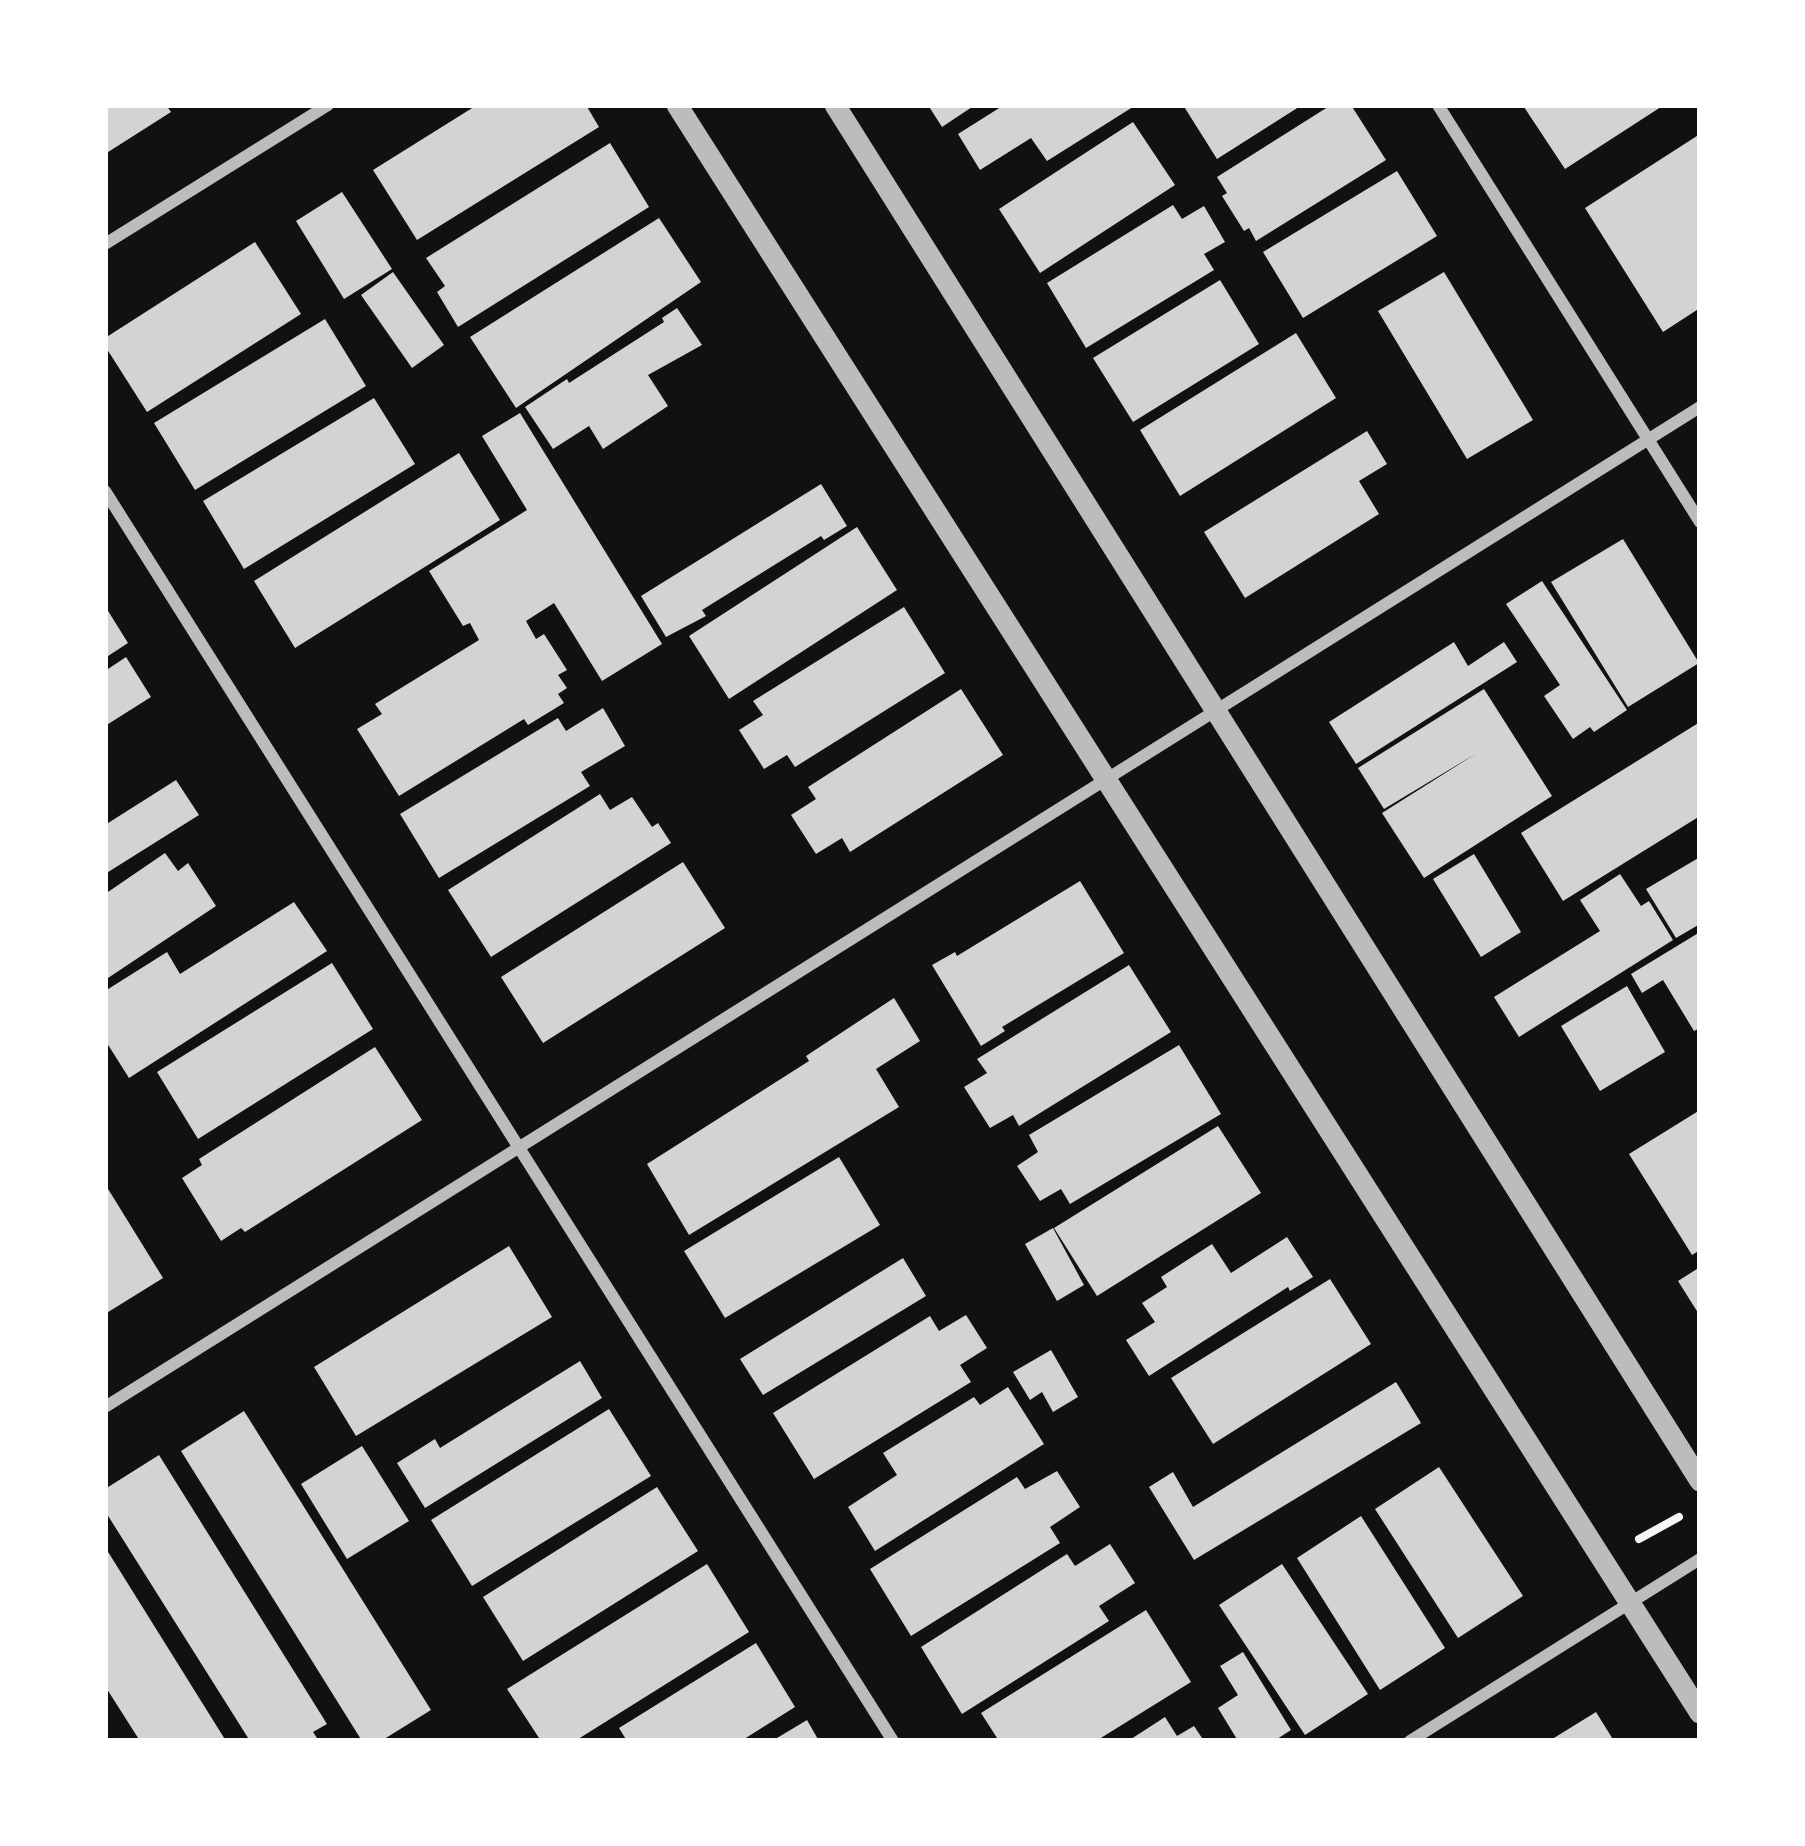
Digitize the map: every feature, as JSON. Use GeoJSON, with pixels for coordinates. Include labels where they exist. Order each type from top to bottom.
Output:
{"type":"FeatureCollection","features":[{"type":"Feature","properties":{"kind":"street"},"geometry":{"type":"LineString","coordinates":[[105,244],[328,105]]}},
{"type":"Feature","properties":{"kind":"street"},"geometry":{"type":"LineString","coordinates":[[677,105],[1700,1713]]}},
{"type":"Feature","properties":{"kind":"street"},"geometry":{"type":"LineString","coordinates":[[835,105],[1700,1480]]}},
{"type":"Feature","properties":{"kind":"street"},"geometry":{"type":"LineString","coordinates":[[1438,105],[1700,523]]}},
{"type":"Feature","properties":{"kind":"street"},"geometry":{"type":"LineString","coordinates":[[105,1408],[1700,407]]}},
{"type":"Feature","properties":{"kind":"street"},"geometry":{"type":"LineString","coordinates":[[105,491],[893,1741]]}},
{"type":"Feature","properties":{"kind":"street"},"geometry":{"type":"LineString","coordinates":[[1409,1741],[1700,1559]]}},
{"type":"Feature","properties":{"kind":"path"},"geometry":{"type":"LineString","coordinates":[[1630,1544],[1685,1514]]}},
{"type":"Feature","properties":{"kind":"building"},"geometry":{"type":"Polygon","coordinates":[[[105,105],[166,105],[171,112],[105,154],[105,105]]]}},
{"type":"Feature","properties":{"kind":"building"},"geometry":{"type":"Polygon","coordinates":[[[477,105],[586,105],[599,127],[417,240],[373,170],[477,105]]]}},
{"type":"Feature","properties":{"kind":"building"},"geometry":{"type":"Polygon","coordinates":[[[928,105],[975,105],[942,127],[928,105]]]}},
{"type":"Feature","properties":{"kind":"building"},"geometry":{"type":"Polygon","coordinates":[[[1004,105],[1136,105],[1047,161],[1031,138],[980,170],[958,134],[1004,105]]]}},
{"type":"Feature","properties":{"kind":"building"},"geometry":{"type":"Polygon","coordinates":[[[1183,105],[1302,105],[1217,159],[1183,105]]]}},
{"type":"Feature","properties":{"kind":"building"},"geometry":{"type":"Polygon","coordinates":[[[1331,105],[1351,105],[1386,160],[1256,241],[1222,196],[1227,193],[1217,177],[1331,105]]]}},
{"type":"Feature","properties":{"kind":"building"},"geometry":{"type":"Polygon","coordinates":[[[1526,105],[1664,105],[1565,169],[1526,105]]]}},
{"type":"Feature","properties":{"kind":"building"},"geometry":{"type":"Polygon","coordinates":[[[1133,122],[1175,185],[1040,273],[999,209],[1133,122]]]}},
{"type":"Feature","properties":{"kind":"building"},"geometry":{"type":"Polygon","coordinates":[[[1700,134],[1700,308],[1663,332],[1585,208],[1700,134]]]}},
{"type":"Feature","properties":{"kind":"building"},"geometry":{"type":"Polygon","coordinates":[[[610,143],[649,207],[458,327],[437,292],[445,286],[426,258],[610,143]]]}},
{"type":"Feature","properties":{"kind":"building"},"geometry":{"type":"Polygon","coordinates":[[[1397,171],[1437,236],[1303,318],[1263,252],[1397,171]]]}},
{"type":"Feature","properties":{"kind":"building"},"geometry":{"type":"Polygon","coordinates":[[[342,192],[392,269],[344,299],[296,221],[342,192]]]}},
{"type":"Feature","properties":{"kind":"building"},"geometry":{"type":"Polygon","coordinates":[[[1173,205],[1182,219],[1204,206],[1225,242],[1204,254],[1214,270],[1086,348],[1047,283],[1173,205]]]}},
{"type":"Feature","properties":{"kind":"building"},"geometry":{"type":"Polygon","coordinates":[[[659,218],[701,282],[516,408],[470,337],[659,218]]]}},
{"type":"Feature","properties":{"kind":"building"},"geometry":{"type":"Polygon","coordinates":[[[255,242],[301,314],[147,412],[105,346],[105,338],[255,242]]]}},
{"type":"Feature","properties":{"kind":"building"},"geometry":{"type":"Polygon","coordinates":[[[393,272],[444,345],[412,368],[361,295],[393,272]]]}},
{"type":"Feature","properties":{"kind":"building"},"geometry":{"type":"Polygon","coordinates":[[[1444,272],[1533,420],[1467,459],[1378,311],[1444,272]]]}},
{"type":"Feature","properties":{"kind":"building"},"geometry":{"type":"Polygon","coordinates":[[[1220,280],[1259,344],[1133,422],[1093,358],[1220,280]]]}},
{"type":"Feature","properties":{"kind":"building"},"geometry":{"type":"Polygon","coordinates":[[[677,308],[702,345],[648,375],[668,406],[603,449],[589,426],[553,449],[525,407],[664,322],[662,318],[677,308]]]}},
{"type":"Feature","properties":{"kind":"building"},"geometry":{"type":"Polygon","coordinates":[[[325,319],[366,386],[195,490],[154,423],[325,319]]]}},
{"type":"Feature","properties":{"kind":"building"},"geometry":{"type":"Polygon","coordinates":[[[1296,333],[1336,398],[1180,496],[1140,430],[1296,333]]]}},
{"type":"Feature","properties":{"kind":"building"},"geometry":{"type":"Polygon","coordinates":[[[374,398],[415,464],[244,569],[203,501],[374,398]]]}},
{"type":"Feature","properties":{"kind":"building"},"geometry":{"type":"Polygon","coordinates":[[[520,413],[662,644],[602,681],[554,603],[526,621],[536,639],[544,634],[567,670],[558,675],[567,688],[558,694],[564,703],[528,725],[524,719],[399,796],[357,729],[382,714],[375,704],[479,640],[470,623],[463,626],[429,571],[527,510],[482,436],[520,413]]]}},
{"type":"Feature","properties":{"kind":"building"},"geometry":{"type":"Polygon","coordinates":[[[1367,431],[1387,464],[1359,481],[1379,514],[1245,598],[1204,532],[1367,431]]]}},
{"type":"Feature","properties":{"kind":"building"},"geometry":{"type":"Polygon","coordinates":[[[459,453],[500,520],[295,648],[254,581],[459,453]]]}},
{"type":"Feature","properties":{"kind":"building"},"geometry":{"type":"Polygon","coordinates":[[[821,484],[847,526],[824,540],[821,536],[702,610],[706,616],[666,637],[641,596],[821,484]]]}},
{"type":"Feature","properties":{"kind":"building"},"geometry":{"type":"Polygon","coordinates":[[[857,527],[897,590],[729,699],[689,636],[857,527]]]}},
{"type":"Feature","properties":{"kind":"building"},"geometry":{"type":"Polygon","coordinates":[[[1623,539],[1699,663],[1628,707],[1551,582],[1623,539]]]}},
{"type":"Feature","properties":{"kind":"building"},"geometry":{"type":"Polygon","coordinates":[[[1542,581],[1627,710],[1594,732],[1590,727],[1573,739],[1544,696],[1560,685],[1506,604],[1542,581]]]}},
{"type":"Feature","properties":{"kind":"building"},"geometry":{"type":"Polygon","coordinates":[[[105,606],[128,643],[105,658],[105,606]]]}},
{"type":"Feature","properties":{"kind":"building"},"geometry":{"type":"Polygon","coordinates":[[[904,607],[945,673],[795,767],[787,755],[764,769],[739,730],[763,715],[753,701],[904,607]]]}},
{"type":"Feature","properties":{"kind":"building"},"geometry":{"type":"Polygon","coordinates":[[[1454,642],[1468,666],[1504,642],[1517,662],[1356,764],[1329,722],[1454,642]]]}},
{"type":"Feature","properties":{"kind":"building"},"geometry":{"type":"Polygon","coordinates":[[[126,657],[151,697],[105,726],[105,671],[126,657]]]}},
{"type":"Feature","properties":{"kind":"building"},"geometry":{"type":"Polygon","coordinates":[[[961,689],[1003,755],[850,852],[842,838],[816,854],[791,815],[816,799],[808,787],[961,689]]]}},
{"type":"Feature","properties":{"kind":"building"},"geometry":{"type":"Polygon","coordinates":[[[1484,689],[1552,796],[1424,878],[1382,813],[1477,753],[1384,809],[1358,768],[1484,689]]]}},
{"type":"Feature","properties":{"kind":"building"},"geometry":{"type":"Polygon","coordinates":[[[603,708],[625,746],[581,772],[590,786],[439,878],[400,814],[558,718],[566,731],[603,708]]]}},
{"type":"Feature","properties":{"kind":"building"},"geometry":{"type":"Polygon","coordinates":[[[1700,722],[1700,816],[1563,901],[1521,833],[1700,722]]]}},
{"type":"Feature","properties":{"kind":"building"},"geometry":{"type":"Polygon","coordinates":[[[176,780],[199,815],[105,874],[105,825],[176,780]]]}},
{"type":"Feature","properties":{"kind":"building"},"geometry":{"type":"Polygon","coordinates":[[[600,794],[610,810],[632,797],[652,827],[658,823],[671,843],[491,957],[448,890],[600,794]]]}},
{"type":"Feature","properties":{"kind":"building"},"geometry":{"type":"Polygon","coordinates":[[[165,853],[178,871],[188,863],[216,906],[105,980],[105,894],[165,853]]]}},
{"type":"Feature","properties":{"kind":"building"},"geometry":{"type":"Polygon","coordinates":[[[1474,854],[1521,932],[1481,957],[1433,879],[1474,854]]]}},
{"type":"Feature","properties":{"kind":"building"},"geometry":{"type":"Polygon","coordinates":[[[1700,857],[1700,924],[1676,938],[1646,889],[1700,857]]]}},
{"type":"Feature","properties":{"kind":"building"},"geometry":{"type":"Polygon","coordinates":[[[683,862],[725,928],[543,1043],[501,977],[683,862]]]}},
{"type":"Feature","properties":{"kind":"building"},"geometry":{"type":"Polygon","coordinates":[[[1620,874],[1641,906],[1649,901],[1673,940],[1519,1037],[1494,997],[1600,931],[1580,900],[1620,874]]]}},
{"type":"Feature","properties":{"kind":"building"},"geometry":{"type":"Polygon","coordinates":[[[1080,881],[1124,953],[1002,1027],[1005,1031],[981,1046],[932,965],[955,952],[957,956],[1080,881]]]}},
{"type":"Feature","properties":{"kind":"building"},"geometry":{"type":"Polygon","coordinates":[[[294,902],[327,951],[129,1078],[105,1040],[105,991],[167,952],[180,974],[294,902]]]}},
{"type":"Feature","properties":{"kind":"building"},"geometry":{"type":"Polygon","coordinates":[[[1700,932],[1700,1028],[1694,1031],[1663,980],[1642,993],[1631,974],[1700,932]]]}},
{"type":"Feature","properties":{"kind":"building"},"geometry":{"type":"Polygon","coordinates":[[[332,963],[373,1029],[198,1139],[157,1072],[332,963]]]}},
{"type":"Feature","properties":{"kind":"building"},"geometry":{"type":"Polygon","coordinates":[[[1129,965],[1171,1032],[1019,1126],[1013,1115],[990,1128],[964,1087],[987,1073],[977,1059],[1129,965]]]}},
{"type":"Feature","properties":{"kind":"building"},"geometry":{"type":"Polygon","coordinates":[[[1627,986],[1665,1052],[1600,1091],[1561,1026],[1627,986]]]}},
{"type":"Feature","properties":{"kind":"building"},"geometry":{"type":"Polygon","coordinates":[[[894,998],[920,1041],[876,1069],[899,1107],[689,1235],[647,1164],[809,1061],[806,1056],[894,998]]]}},
{"type":"Feature","properties":{"kind":"building"},"geometry":{"type":"Polygon","coordinates":[[[1179,1045],[1221,1114],[1070,1204],[1061,1189],[1040,1201],[1017,1166],[1038,1152],[1029,1135],[1179,1045]]]}},
{"type":"Feature","properties":{"kind":"building"},"geometry":{"type":"Polygon","coordinates":[[[375,1047],[422,1120],[245,1232],[241,1228],[221,1241],[182,1178],[202,1165],[199,1159],[375,1047]]]}},
{"type":"Feature","properties":{"kind":"building"},"geometry":{"type":"Polygon","coordinates":[[[1700,1110],[1700,1250],[1692,1255],[1629,1154],[1700,1110]]]}},
{"type":"Feature","properties":{"kind":"building"},"geometry":{"type":"Polygon","coordinates":[[[1218,1126],[1261,1193],[1097,1296],[1054,1228],[1218,1126]]]}},
{"type":"Feature","properties":{"kind":"building"},"geometry":{"type":"Polygon","coordinates":[[[839,1157],[880,1225],[725,1318],[684,1251],[839,1157]]]}},
{"type":"Feature","properties":{"kind":"building"},"geometry":{"type":"Polygon","coordinates":[[[105,1184],[163,1278],[105,1314],[105,1184]]]}},
{"type":"Feature","properties":{"kind":"building"},"geometry":{"type":"Polygon","coordinates":[[[1053,1228],[1084,1285],[1057,1301],[1025,1244],[1053,1228]]]}},
{"type":"Feature","properties":{"kind":"building"},"geometry":{"type":"Polygon","coordinates":[[[1287,1237],[1313,1277],[1290,1291],[1288,1287],[1149,1376],[1126,1340],[1155,1322],[1142,1303],[1167,1287],[1161,1277],[1212,1244],[1231,1273],[1287,1237]]]}},
{"type":"Feature","properties":{"kind":"building"},"geometry":{"type":"Polygon","coordinates":[[[509,1246],[552,1317],[356,1436],[314,1367],[509,1246]]]}},
{"type":"Feature","properties":{"kind":"building"},"geometry":{"type":"Polygon","coordinates":[[[903,1258],[926,1296],[763,1395],[740,1359],[903,1258]]]}},
{"type":"Feature","properties":{"kind":"building"},"geometry":{"type":"Polygon","coordinates":[[[1700,1267],[1700,1316],[1678,1281],[1700,1267]]]}},
{"type":"Feature","properties":{"kind":"building"},"geometry":{"type":"Polygon","coordinates":[[[1330,1279],[1371,1344],[1213,1444],[1171,1378],[1330,1279]]]}},
{"type":"Feature","properties":{"kind":"building"},"geometry":{"type":"Polygon","coordinates":[[[966,1315],[987,1348],[960,1365],[971,1382],[814,1479],[773,1413],[930,1316],[939,1331],[966,1315]]]}},
{"type":"Feature","properties":{"kind":"building"},"geometry":{"type":"Polygon","coordinates":[[[1051,1350],[1078,1397],[1053,1412],[1042,1392],[1030,1400],[1013,1372],[1051,1350]]]}},
{"type":"Feature","properties":{"kind":"building"},"geometry":{"type":"Polygon","coordinates":[[[580,1361],[602,1398],[425,1508],[397,1463],[435,1439],[440,1448],[580,1361]]]}},
{"type":"Feature","properties":{"kind":"building"},"geometry":{"type":"Polygon","coordinates":[[[1396,1382],[1421,1423],[1194,1560],[1149,1487],[1173,1472],[1193,1507],[1396,1382]]]}},
{"type":"Feature","properties":{"kind":"building"},"geometry":{"type":"Polygon","coordinates":[[[1008,1387],[1044,1444],[875,1551],[848,1507],[897,1475],[883,1453],[974,1397],[980,1405],[1008,1387]]]}},
{"type":"Feature","properties":{"kind":"building"},"geometry":{"type":"Polygon","coordinates":[[[609,1409],[651,1476],[472,1586],[431,1520],[609,1409]]]}},
{"type":"Feature","properties":{"kind":"building"},"geometry":{"type":"Polygon","coordinates":[[[244,1411],[431,1710],[381,1741],[362,1741],[181,1451],[244,1411]]]}},
{"type":"Feature","properties":{"kind":"building"},"geometry":{"type":"Polygon","coordinates":[[[362,1446],[409,1521],[347,1559],[301,1484],[362,1446]]]}},
{"type":"Feature","properties":{"kind":"building"},"geometry":{"type":"Polygon","coordinates":[[[159,1455],[327,1724],[313,1732],[319,1741],[250,1741],[105,1511],[105,1489],[159,1455]]]}},
{"type":"Feature","properties":{"kind":"building"},"geometry":{"type":"Polygon","coordinates":[[[1439,1467],[1523,1596],[1458,1638],[1375,1509],[1439,1467]]]}},
{"type":"Feature","properties":{"kind":"building"},"geometry":{"type":"Polygon","coordinates":[[[1057,1471],[1080,1507],[1050,1527],[1060,1543],[911,1636],[870,1569],[1017,1477],[1025,1489],[1057,1471]]]}},
{"type":"Feature","properties":{"kind":"building"},"geometry":{"type":"Polygon","coordinates":[[[657,1487],[698,1551],[523,1661],[483,1597],[657,1487]]]}},
{"type":"Feature","properties":{"kind":"building"},"geometry":{"type":"Polygon","coordinates":[[[1361,1516],[1445,1648],[1380,1690],[1297,1558],[1361,1516]]]}},
{"type":"Feature","properties":{"kind":"building"},"geometry":{"type":"Polygon","coordinates":[[[1110,1544],[1135,1583],[1099,1606],[1109,1621],[962,1714],[921,1647],[1067,1554],[1075,1566],[1110,1544]]]}},
{"type":"Feature","properties":{"kind":"building"},"geometry":{"type":"Polygon","coordinates":[[[105,1547],[226,1741],[140,1741],[105,1686],[105,1547]]]}},
{"type":"Feature","properties":{"kind":"building"},"geometry":{"type":"Polygon","coordinates":[[[707,1564],[749,1632],[575,1741],[541,1741],[507,1689],[707,1564]]]}},
{"type":"Feature","properties":{"kind":"building"},"geometry":{"type":"Polygon","coordinates":[[[1282,1564],[1368,1694],[1305,1735],[1219,1605],[1282,1564]]]}},
{"type":"Feature","properties":{"kind":"building"},"geometry":{"type":"Polygon","coordinates":[[[1146,1610],[1191,1682],[1096,1741],[999,1741],[981,1713],[1146,1610]]]}},
{"type":"Feature","properties":{"kind":"building"},"geometry":{"type":"Polygon","coordinates":[[[756,1643],[795,1707],[741,1741],[627,1741],[619,1728],[756,1643]]]}},
{"type":"Feature","properties":{"kind":"building"},"geometry":{"type":"Polygon","coordinates":[[[1243,1652],[1291,1730],[1274,1741],[1238,1741],[1218,1708],[1238,1695],[1220,1666],[1243,1652]]]}},
{"type":"Feature","properties":{"kind":"building"},"geometry":{"type":"Polygon","coordinates":[[[1596,1712],[1614,1741],[1549,1741],[1596,1712]]]}},
{"type":"Feature","properties":{"kind":"building"},"geometry":{"type":"Polygon","coordinates":[[[1165,1717],[1177,1736],[1194,1726],[1204,1741],[1128,1741],[1165,1717]]]}},
{"type":"Feature","properties":{"kind":"building"},"geometry":{"type":"Polygon","coordinates":[[[807,1720],[819,1741],[772,1741],[807,1720]]]}}]}
